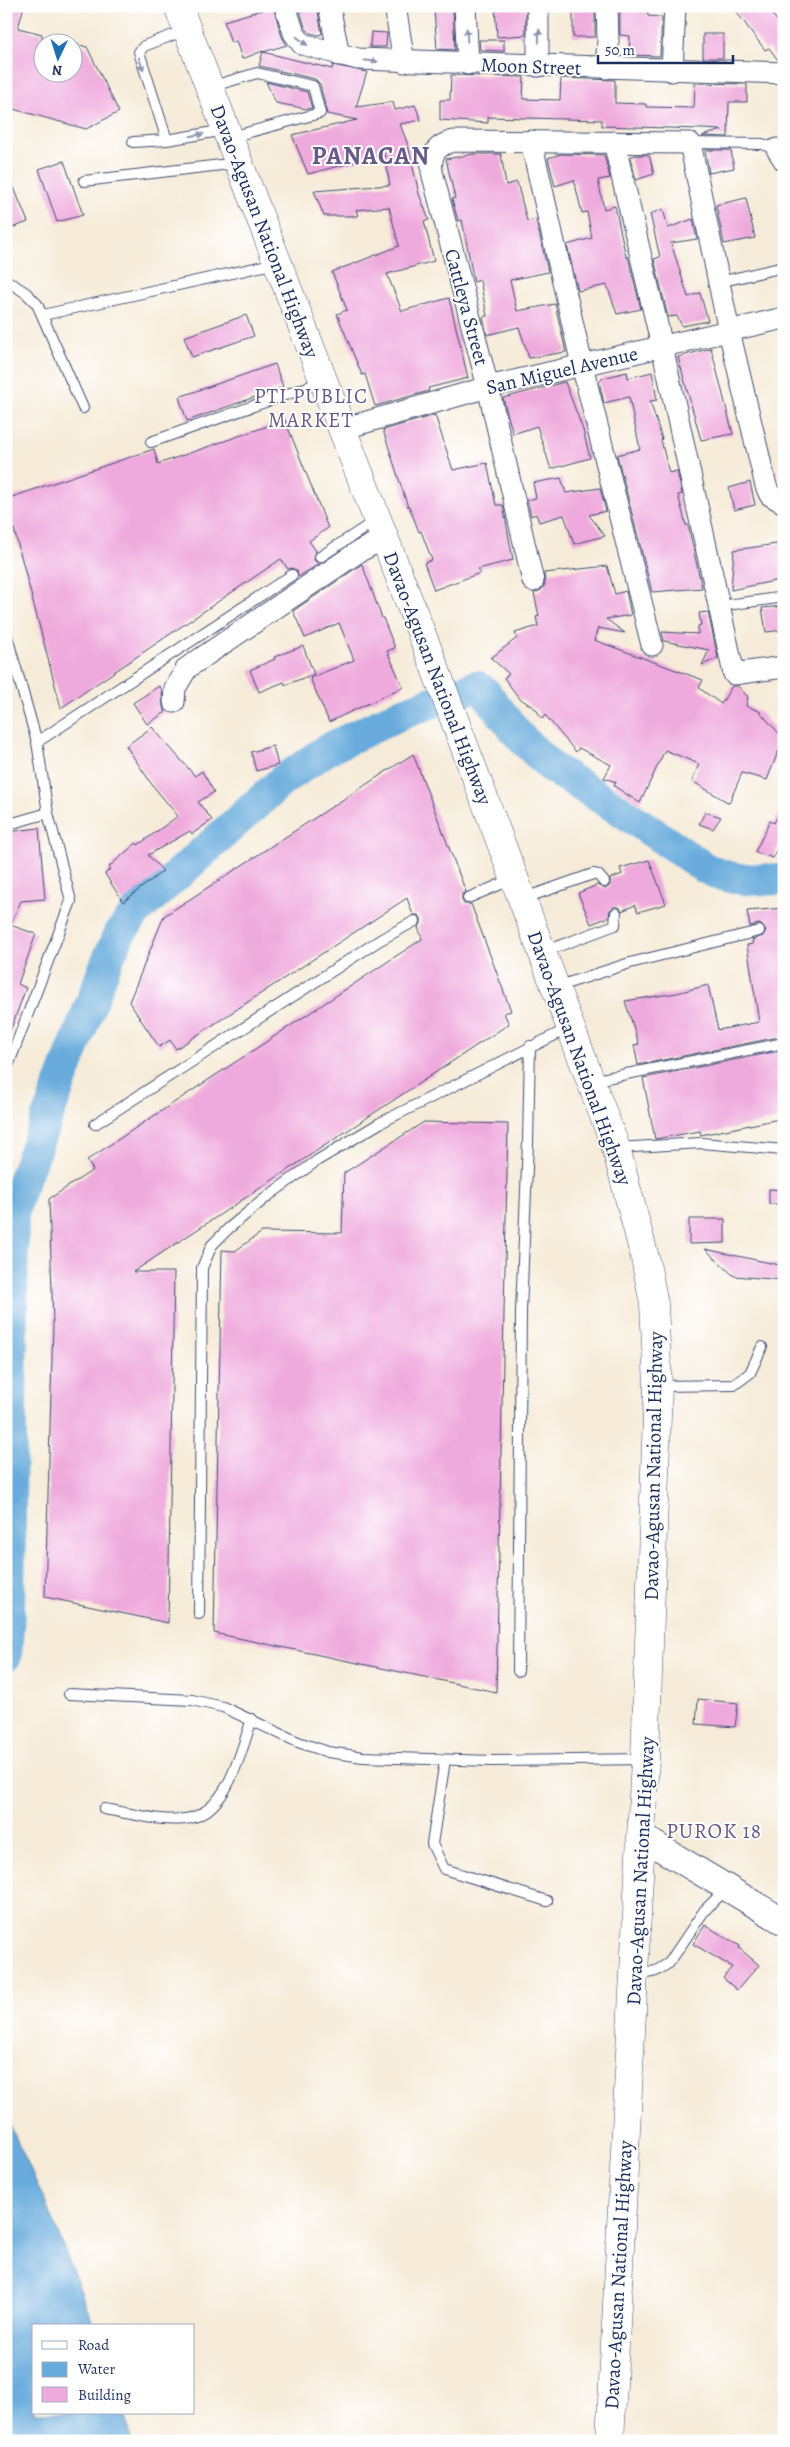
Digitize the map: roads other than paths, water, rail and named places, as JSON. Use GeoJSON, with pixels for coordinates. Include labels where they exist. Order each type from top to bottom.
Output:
{"type":"FeatureCollection","features":[{"type":"Feature","properties":{"kind":"highway","name":"Davao-Agusan National Highway"},"geometry":{"type":"LineString","coordinates":[[182,18],[433,663],[616,1148],[645,1258],[654,1304],[658,1386],[642,1837],[610,2441]]}},
{"type":"Feature","properties":{"kind":"street","name":"Moon Street"},"geometry":{"type":"LineString","coordinates":[[285,6],[294,33],[302,44],[339,55],[379,62],[784,73]]}},
{"type":"Feature","properties":{"kind":"street"},"geometry":{"type":"LineString","coordinates":[[329,6],[339,55]]}},
{"type":"Feature","properties":{"kind":"street"},"geometry":{"type":"LineString","coordinates":[[395,6],[404,62]]}},
{"type":"Feature","properties":{"kind":"street"},"geometry":{"type":"LineString","coordinates":[[465,6],[468,64]]}},
{"type":"Feature","properties":{"kind":"street"},"geometry":{"type":"LineString","coordinates":[[538,6],[538,66]]}},
{"type":"Feature","properties":{"kind":"street"},"geometry":{"type":"LineString","coordinates":[[606,68],[608,41],[607,6]]}},
{"type":"Feature","properties":{"kind":"street"},"geometry":{"type":"LineString","coordinates":[[672,71],[675,6]]}},
{"type":"Feature","properties":{"kind":"street","name":"Cattleya Street"},"geometry":{"type":"LineString","coordinates":[[531,141],[454,141],[444,143],[434,150],[431,162],[488,387],[533,581]]}},
{"type":"Feature","properties":{"kind":"street"},"geometry":{"type":"LineString","coordinates":[[652,644],[582,365],[531,141],[690,143],[729,331],[766,486],[770,495],[784,503]]}},
{"type":"Feature","properties":{"kind":"street"},"geometry":{"type":"LineString","coordinates":[[614,142],[662,346],[734,674],[784,667]]}},
{"type":"Feature","properties":{"kind":"street","name":"San Miguel Avenue"},"geometry":{"type":"LineString","coordinates":[[342,429],[488,387],[784,318]]}},
{"type":"Feature","properties":{"kind":"street"},"geometry":{"type":"LineString","coordinates":[[174,702],[175,688],[187,668],[358,552],[381,529]]}},
{"type":"Feature","properties":{"kind":"street"},"geometry":{"type":"LineString","coordinates":[[642,1837],[784,1922]]}},
{"type":"Feature","properties":{"kind":"lane"},"geometry":{"type":"LineString","coordinates":[[167,140],[138,56],[144,46],[182,18]]}},
{"type":"Feature","properties":{"kind":"lane"},"geometry":{"type":"LineString","coordinates":[[134,142],[227,133],[320,113],[313,86],[257,73],[209,87]]}},
{"type":"Feature","properties":{"kind":"lane"},"geometry":{"type":"LineString","coordinates":[[690,143],[762,144],[780,154]]}},
{"type":"Feature","properties":{"kind":"lane"},"geometry":{"type":"LineString","coordinates":[[84,181],[239,163]]}},
{"type":"Feature","properties":{"kind":"lane"},"geometry":{"type":"LineString","coordinates":[[43,315],[278,263]]}},
{"type":"Feature","properties":{"kind":"lane"},"geometry":{"type":"LineString","coordinates":[[719,282],[784,267]]}},
{"type":"Feature","properties":{"kind":"lane"},"geometry":{"type":"LineString","coordinates":[[6,280],[26,293],[37,304],[83,408]]}},
{"type":"Feature","properties":{"kind":"lane"},"geometry":{"type":"LineString","coordinates":[[151,442],[324,382]]}},
{"type":"Feature","properties":{"kind":"lane"},"geometry":{"type":"LineString","coordinates":[[320,557],[381,529]]}},
{"type":"Feature","properties":{"kind":"lane"},"geometry":{"type":"LineString","coordinates":[[37,742],[292,575]]}},
{"type":"Feature","properties":{"kind":"lane"},"geometry":{"type":"LineString","coordinates":[[720,606],[784,597]]}},
{"type":"Feature","properties":{"kind":"lane"},"geometry":{"type":"LineString","coordinates":[[6,633],[37,742],[48,813],[71,900],[6,1071]]}},
{"type":"Feature","properties":{"kind":"lane"},"geometry":{"type":"LineString","coordinates":[[6,825],[48,813]]}},
{"type":"Feature","properties":{"kind":"lane"},"geometry":{"type":"LineString","coordinates":[[468,898],[593,874],[598,875],[604,882]]}},
{"type":"Feature","properties":{"kind":"lane"},"geometry":{"type":"LineString","coordinates":[[542,952],[615,924],[616,913]]}},
{"type":"Feature","properties":{"kind":"lane"},"geometry":{"type":"LineString","coordinates":[[95,1124],[380,940],[415,921]]}},
{"type":"Feature","properties":{"kind":"lane"},"geometry":{"type":"LineString","coordinates":[[555,987],[630,963],[760,931]]}},
{"type":"Feature","properties":{"kind":"lane"},"geometry":{"type":"LineString","coordinates":[[199,1614],[202,1268],[212,1245],[268,1196],[318,1160],[380,1123],[570,1027]]}},
{"type":"Feature","properties":{"kind":"lane"},"geometry":{"type":"LineString","coordinates":[[590,1081],[784,1043]]}},
{"type":"Feature","properties":{"kind":"lane"},"geometry":{"type":"LineString","coordinates":[[518,1671],[521,1310],[530,1046]]}},
{"type":"Feature","properties":{"kind":"lane"},"geometry":{"type":"LineString","coordinates":[[616,1148],[701,1143],[784,1150]]}},
{"type":"Feature","properties":{"kind":"lane"},"geometry":{"type":"LineString","coordinates":[[658,1386],[734,1385],[750,1373],[762,1347]]}},
{"type":"Feature","properties":{"kind":"lane"},"geometry":{"type":"LineString","coordinates":[[69,1694],[192,1700],[223,1707],[298,1742],[328,1752],[363,1757],[444,1760],[645,1759]]}},
{"type":"Feature","properties":{"kind":"lane"},"geometry":{"type":"LineString","coordinates":[[104,1809],[160,1818],[184,1819],[199,1816],[212,1806],[228,1785],[252,1719]]}},
{"type":"Feature","properties":{"kind":"lane"},"geometry":{"type":"LineString","coordinates":[[444,1760],[432,1844],[444,1869],[547,1901]]}},
{"type":"Feature","properties":{"kind":"lane"},"geometry":{"type":"LineString","coordinates":[[636,1975],[656,1971],[669,1963],[704,1911],[728,1888]]}},
{"type":"Feature","properties":{"kind":"water"},"geometry":{"type":"Polygon","coordinates":[[[6,2116],[52,2217],[93,2324],[32,2324],[32,2414],[126,2414],[130,2441],[6,2441],[6,2116]]]}},
{"type":"Feature","properties":{"kind":"waterway"},"geometry":{"type":"LineString","coordinates":[[6,1656],[9,1612],[13,1215],[18,1194],[107,961],[120,933],[137,911],[283,780],[328,749],[401,714],[476,686],[485,692],[520,737],[551,767],[623,812],[705,868],[714,873],[734,878],[753,880],[784,879]]}},
{"type":"Feature","properties":{"kind":"district","name":"PANACAN"},"geometry":{"type":"Point","coordinates":[371,155]}},
{"type":"Feature","properties":{"kind":"district","name":"PTI PUBLIC MARKET"},"geometry":{"type":"Point","coordinates":[311,408]}},
{"type":"Feature","properties":{"kind":"district","name":"PUROK 18"},"geometry":{"type":"Point","coordinates":[714,1831]}}]}
